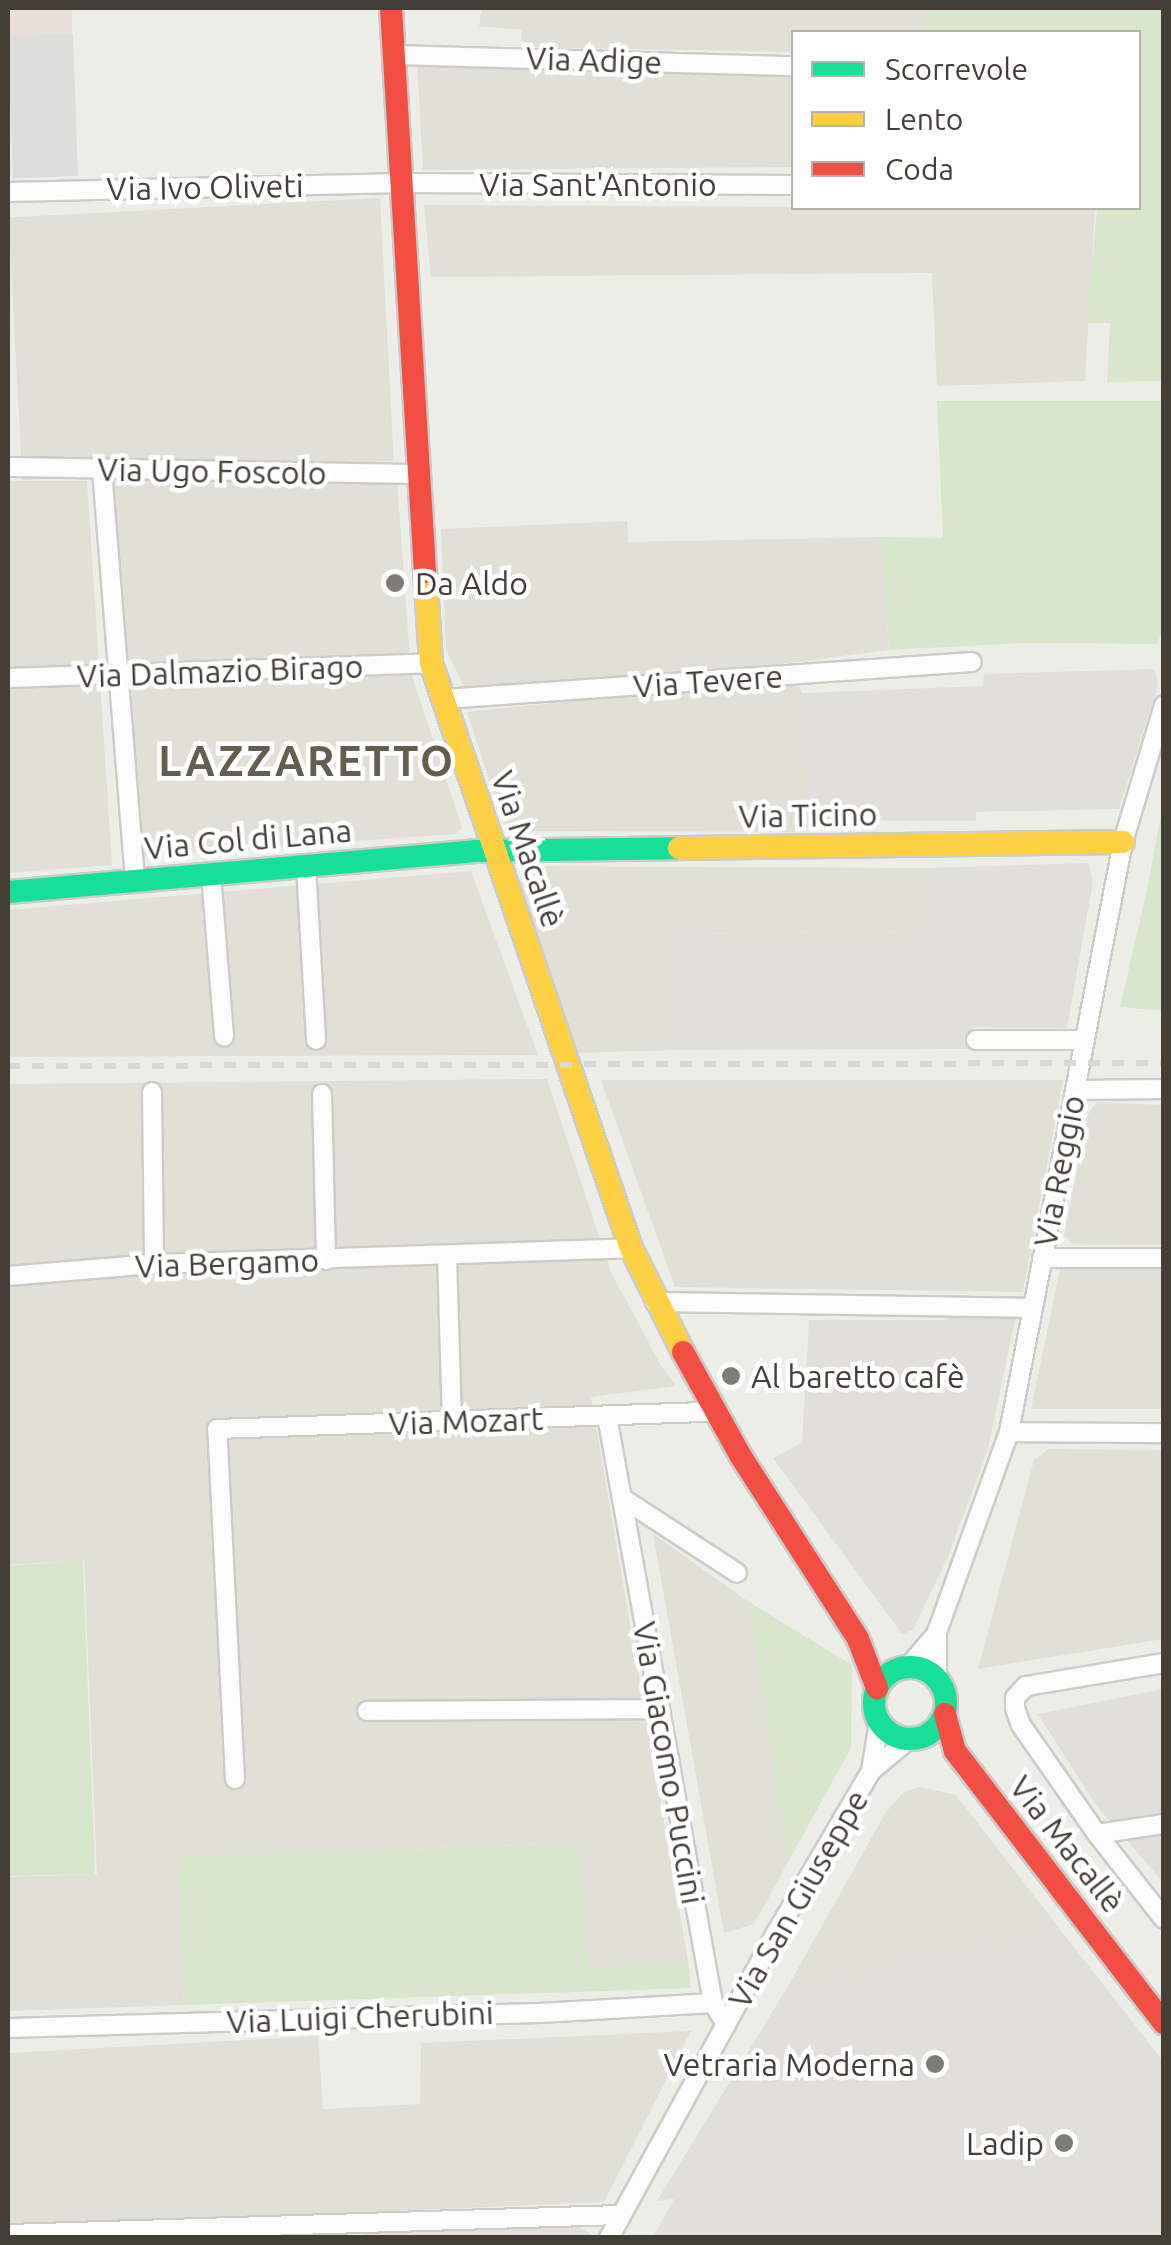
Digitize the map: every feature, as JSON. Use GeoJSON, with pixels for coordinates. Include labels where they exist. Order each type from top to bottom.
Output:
{"type":"FeatureCollection","features":[{"type":"Feature","properties":{"kind":"street","name":"Via Macallè"},"geometry":{"type":"LineString","coordinates":[[391,8],[417,474],[432,663],[631,1248],[655,1302],[715,1412],[786,1532],[858,1639],[877,1688]]}},
{"type":"Feature","properties":{"kind":"street","name":"Via Adige"},"geometry":{"type":"LineString","coordinates":[[394,54],[791,66]]}},
{"type":"Feature","properties":{"kind":"street","name":"Via Ivo Oliveti"},"geometry":{"type":"LineString","coordinates":[[8,192],[403,184]]}},
{"type":"Feature","properties":{"kind":"street","name":"Via Sant'Antonio"},"geometry":{"type":"LineString","coordinates":[[403,184],[791,185]]}},
{"type":"Feature","properties":{"kind":"street","name":"Via Ugo Foscolo"},"geometry":{"type":"LineString","coordinates":[[8,466],[417,474]]}},
{"type":"Feature","properties":{"kind":"street"},"geometry":{"type":"LineString","coordinates":[[102,470],[135,882]]}},
{"type":"Feature","properties":{"kind":"street","name":"Via Tevere"},"geometry":{"type":"LineString","coordinates":[[444,700],[972,662]]}},
{"type":"Feature","properties":{"kind":"street","name":"Via Dalmazio Birago"},"geometry":{"type":"LineString","coordinates":[[8,678],[432,663]]}},
{"type":"Feature","properties":{"kind":"street","name":"Via Reggio"},"geometry":{"type":"LineString","coordinates":[[936,1678],[937,1632],[1009,1432],[1123,842],[1164,705]]}},
{"type":"Feature","properties":{"kind":"street","name":"Via Ticino"},"geometry":{"type":"LineString","coordinates":[[495,851],[1123,842]]}},
{"type":"Feature","properties":{"kind":"street","name":"Via Col di Lana"},"geometry":{"type":"LineString","coordinates":[[8,892],[495,851]]}},
{"type":"Feature","properties":{"kind":"street"},"geometry":{"type":"LineString","coordinates":[[306,866],[316,1040]]}},
{"type":"Feature","properties":{"kind":"street"},"geometry":{"type":"LineString","coordinates":[[211,874],[224,1036]]}},
{"type":"Feature","properties":{"kind":"street"},"geometry":{"type":"LineString","coordinates":[[976,1040],[1084,1040]]}},
{"type":"Feature","properties":{"kind":"street"},"geometry":{"type":"LineString","coordinates":[[1075,1090],[1164,1089]]}},
{"type":"Feature","properties":{"kind":"street"},"geometry":{"type":"LineString","coordinates":[[152,1092],[154,1264]]}},
{"type":"Feature","properties":{"kind":"street"},"geometry":{"type":"LineString","coordinates":[[322,1094],[326,1260]]}},
{"type":"Feature","properties":{"kind":"street","name":"Via Bergamo"},"geometry":{"type":"LineString","coordinates":[[8,1276],[154,1264],[631,1248]]}},
{"type":"Feature","properties":{"kind":"street"},"geometry":{"type":"LineString","coordinates":[[447,1255],[452,1421]]}},
{"type":"Feature","properties":{"kind":"street"},"geometry":{"type":"LineString","coordinates":[[1042,1258],[1164,1258]]}},
{"type":"Feature","properties":{"kind":"street"},"geometry":{"type":"LineString","coordinates":[[655,1302],[1032,1308]]}},
{"type":"Feature","properties":{"kind":"street","name":"Via Mozart"},"geometry":{"type":"LineString","coordinates":[[235,1779],[217,1429],[715,1412]]}},
{"type":"Feature","properties":{"kind":"street","name":"Via Giacomo Puccini"},"geometry":{"type":"LineString","coordinates":[[607,1416],[712,2004],[726,2024]]}},
{"type":"Feature","properties":{"kind":"street"},"geometry":{"type":"LineString","coordinates":[[1009,1432],[1164,1432]]}},
{"type":"Feature","properties":{"kind":"street"},"geometry":{"type":"LineString","coordinates":[[622,1498],[737,1573]]}},
{"type":"Feature","properties":{"kind":"street","name":"Via Reggio"},"geometry":{"type":"LineString","coordinates":[[905,1667],[937,1632]]}},
{"type":"Feature","properties":{"kind":"street","name":"Via Macallè"},"geometry":{"type":"LineString","coordinates":[[858,1639],[905,1667]]}},
{"type":"Feature","properties":{"kind":"street"},"geometry":{"type":"LineString","coordinates":[[1164,1663],[1026,1686],[1016,1698],[1016,1717],[1097,1834],[1164,1919]]}},
{"type":"Feature","properties":{"kind":"street"},"geometry":{"type":"LineString","coordinates":[[913,1739],[935,1730],[945,1714],[946,1698],[936,1678],[905,1667],[889,1674],[877,1688],[874,1702],[879,1722],[893,1735],[954,1751]]}},
{"type":"Feature","properties":{"kind":"street"},"geometry":{"type":"LineString","coordinates":[[367,1711],[659,1709]]}},
{"type":"Feature","properties":{"kind":"street","name":"Via Macallè"},"geometry":{"type":"LineString","coordinates":[[945,1714],[954,1751],[1164,2023]]}},
{"type":"Feature","properties":{"kind":"street","name":"Via San Giuseppe"},"geometry":{"type":"LineString","coordinates":[[609,2238],[871,1771],[879,1722]]}},
{"type":"Feature","properties":{"kind":"street","name":"Via San Giuseppe"},"geometry":{"type":"LineString","coordinates":[[871,1771],[913,1739]]}},
{"type":"Feature","properties":{"kind":"street"},"geometry":{"type":"LineString","coordinates":[[1097,1834],[1164,1824]]}},
{"type":"Feature","properties":{"kind":"street","name":"Via Luigi Cherubini"},"geometry":{"type":"LineString","coordinates":[[8,2028],[540,2013],[712,2004]]}},
{"type":"Feature","properties":{"kind":"street"},"geometry":{"type":"LineString","coordinates":[[8,2234],[620,2215]]}},
{"type":"Feature","properties":{"kind":"shaded area"},"geometry":{"type":"Polygon","coordinates":[[[8,8],[72,8],[72,36],[8,36],[8,8]]]}},
{"type":"Feature","properties":{"kind":"shaded area"},"geometry":{"type":"Polygon","coordinates":[[[482,8],[927,8],[922,30],[791,30],[791,52],[522,47],[521,30],[479,26],[482,8]]]}},
{"type":"Feature","properties":{"kind":"shaded area"},"geometry":{"type":"Polygon","coordinates":[[[73,34],[78,176],[13,178],[8,36],[73,34]]]}},
{"type":"Feature","properties":{"kind":"shaded area"},"geometry":{"type":"Polygon","coordinates":[[[417,62],[791,74],[791,167],[423,170],[417,62]]]}},
{"type":"Feature","properties":{"kind":"shaded area"},"geometry":{"type":"Polygon","coordinates":[[[380,198],[394,461],[22,480],[9,217],[380,198]]]}},
{"type":"Feature","properties":{"kind":"shaded area"},"geometry":{"type":"Polygon","coordinates":[[[424,205],[1095,210],[1085,381],[937,386],[932,273],[431,277],[424,205]]]}},
{"type":"Feature","properties":{"kind":"shaded area"},"geometry":{"type":"Polygon","coordinates":[[[112,480],[397,482],[411,673],[462,827],[455,834],[143,856],[112,480]]]}},
{"type":"Feature","properties":{"kind":"shaded area"},"geometry":{"type":"Polygon","coordinates":[[[8,481],[87,481],[112,865],[8,873],[8,481]]]}},
{"type":"Feature","properties":{"kind":"shaded area"},"geometry":{"type":"Polygon","coordinates":[[[627,521],[628,542],[881,537],[889,650],[701,674],[464,687],[446,650],[441,529],[627,521]]]}},
{"type":"Feature","properties":{"kind":"shaded area"},"geometry":{"type":"Polygon","coordinates":[[[1155,669],[1158,685],[1119,809],[976,812],[976,821],[808,820],[802,693],[983,686],[984,674],[1155,669]]]}},
{"type":"Feature","properties":{"kind":"shaded area"},"geometry":{"type":"Polygon","coordinates":[[[796,678],[802,693],[809,832],[506,831],[467,712],[796,678]]]}},
{"type":"Feature","properties":{"kind":"shaded area"},"geometry":{"type":"Polygon","coordinates":[[[1089,863],[1093,882],[1067,1028],[973,1027],[971,1049],[678,1050],[675,934],[926,931],[925,868],[1089,863]]]}},
{"type":"Feature","properties":{"kind":"shaded area"},"geometry":{"type":"Polygon","coordinates":[[[535,866],[925,868],[927,931],[676,934],[678,1050],[576,1053],[519,881],[535,866]]]}},
{"type":"Feature","properties":{"kind":"shaded area"},"geometry":{"type":"Polygon","coordinates":[[[471,871],[538,1055],[8,1057],[8,910],[471,871]]]}},
{"type":"Feature","properties":{"kind":"shaded area"},"geometry":{"type":"Polygon","coordinates":[[[547,1079],[611,1272],[660,1364],[676,1386],[591,1397],[688,1961],[588,1969],[575,1843],[179,1857],[184,2005],[8,2011],[8,1877],[97,1874],[84,1560],[8,1565],[8,1084],[547,1079]]]}},
{"type":"Feature","properties":{"kind":"shaded area"},"geometry":{"type":"Polygon","coordinates":[[[601,1080],[1063,1080],[1023,1292],[675,1287],[601,1080]]]}},
{"type":"Feature","properties":{"kind":"shaded area"},"geometry":{"type":"Polygon","coordinates":[[[1097,1102],[1163,1105],[1163,1245],[1073,1244],[1064,1235],[1088,1114],[1097,1102]]]}},
{"type":"Feature","properties":{"kind":"shaded area"},"geometry":{"type":"Polygon","coordinates":[[[1061,1265],[1163,1267],[1163,1409],[1031,1409],[1061,1265]]]}},
{"type":"Feature","properties":{"kind":"shaded area"},"geometry":{"type":"Polygon","coordinates":[[[958,1314],[1016,1316],[988,1449],[947,1559],[913,1630],[902,1634],[773,1458],[802,1443],[809,1320],[947,1320],[958,1314]]]}},
{"type":"Feature","properties":{"kind":"shaded area"},"geometry":{"type":"Polygon","coordinates":[[[1049,1449],[1163,1450],[1163,1639],[978,1669],[1034,1460],[1049,1449]]]}},
{"type":"Feature","properties":{"kind":"shaded area"},"geometry":{"type":"Polygon","coordinates":[[[653,1534],[749,1602],[787,1864],[754,1924],[724,1933],[653,1534]]]}},
{"type":"Feature","properties":{"kind":"shaded area"},"geometry":{"type":"Polygon","coordinates":[[[1163,1689],[1163,1882],[1095,1804],[1038,1714],[1163,1689]]]}},
{"type":"Feature","properties":{"kind":"shaded area"},"geometry":{"type":"Polygon","coordinates":[[[920,1787],[956,1795],[1059,1928],[787,1988],[886,1812],[904,1792],[920,1787]]]}},
{"type":"Feature","properties":{"kind":"shaded area"},"geometry":{"type":"Polygon","coordinates":[[[1059,1928],[1163,2061],[1163,2237],[653,2237],[674,2199],[657,2201],[787,1988],[1059,1928]]]}},
{"type":"Feature","properties":{"kind":"shaded area"},"geometry":{"type":"Polygon","coordinates":[[[691,2031],[604,2202],[22,2227],[8,2222],[8,2053],[318,2036],[323,2109],[420,2104],[421,2043],[691,2031]]]}},
{"type":"Feature","properties":{"kind":"shaded area"},"geometry":{"type":"Polygon","coordinates":[[[573,2223],[597,2238],[366,2238],[366,2234],[573,2223]]]}},
{"type":"Feature","properties":{"kind":"green space"},"geometry":{"type":"Polygon","coordinates":[[[927,8],[1163,8],[1163,381],[1107,382],[1110,323],[1087,323],[1097,210],[1141,210],[1141,30],[922,30],[927,8]]]}},
{"type":"Feature","properties":{"kind":"green space"},"geometry":{"type":"Polygon","coordinates":[[[937,401],[1163,401],[1164,628],[1157,644],[1021,643],[889,650],[881,537],[943,538],[937,401]]]}},
{"type":"Feature","properties":{"kind":"green space"},"geometry":{"type":"Polygon","coordinates":[[[1163,805],[1163,1011],[1120,1007],[1146,894],[1163,805]]]}},
{"type":"Feature","properties":{"kind":"green space"},"geometry":{"type":"Polygon","coordinates":[[[83,1560],[95,1874],[8,1876],[8,1566],[83,1560]]]}},
{"type":"Feature","properties":{"kind":"green space"},"geometry":{"type":"Polygon","coordinates":[[[749,1602],[852,1665],[851,1748],[787,1864],[749,1602]]]}},
{"type":"Feature","properties":{"kind":"green space"},"geometry":{"type":"Polygon","coordinates":[[[576,1843],[588,1969],[688,1961],[691,1988],[184,2005],[178,1857],[576,1843]]]}},
{"type":"Feature","properties":{"kind":"railway"},"geometry":{"type":"LineString","coordinates":[[8,1066],[1164,1063]]}},
{"type":"Feature","properties":{"kind":"traffic: fast"},"geometry":{"type":"LineString","coordinates":[[8,892],[475,851],[679,848]]}},
{"type":"Feature","properties":{"kind":"traffic: fast"},"geometry":{"type":"LineString","coordinates":[[910,1667],[924,1669],[936,1677],[944,1689],[946,1703],[944,1717],[936,1729],[924,1737],[910,1739],[896,1737],[884,1729],[876,1717],[874,1703],[876,1689],[884,1677],[896,1669],[910,1667]]}},
{"type":"Feature","properties":{"kind":"traffic: slow"},"geometry":{"type":"LineString","coordinates":[[425,572],[431,663],[631,1248],[683,1352]]}},
{"type":"Feature","properties":{"kind":"traffic: slow"},"geometry":{"type":"LineString","coordinates":[[679,848],[1123,842]]}},
{"type":"Feature","properties":{"kind":"traffic: jam"},"geometry":{"type":"LineString","coordinates":[[391,8],[425,572]]}},
{"type":"Feature","properties":{"kind":"traffic: jam"},"geometry":{"type":"LineString","coordinates":[[683,1352],[740,1455],[858,1639],[877,1688]]}},
{"type":"Feature","properties":{"kind":"traffic: jam"},"geometry":{"type":"LineString","coordinates":[[945,1714],[955,1751],[1164,2023]]}},
{"type":"Feature","properties":{"kind":"place","name":"Da Aldo"},"geometry":{"type":"Point","coordinates":[395,583]}},
{"type":"Feature","properties":{"kind":"place","name":"Al baretto cafè"},"geometry":{"type":"Point","coordinates":[731,1376]}},
{"type":"Feature","properties":{"kind":"place","name":"Vetraria Moderna"},"geometry":{"type":"Point","coordinates":[935,2064]}},
{"type":"Feature","properties":{"kind":"place","name":"Ladip"},"geometry":{"type":"Point","coordinates":[1064,2143]}},
{"type":"Feature","properties":{"kind":"district","name":"LAZZARETTO"},"geometry":{"type":"Point","coordinates":[307,761]}}]}
